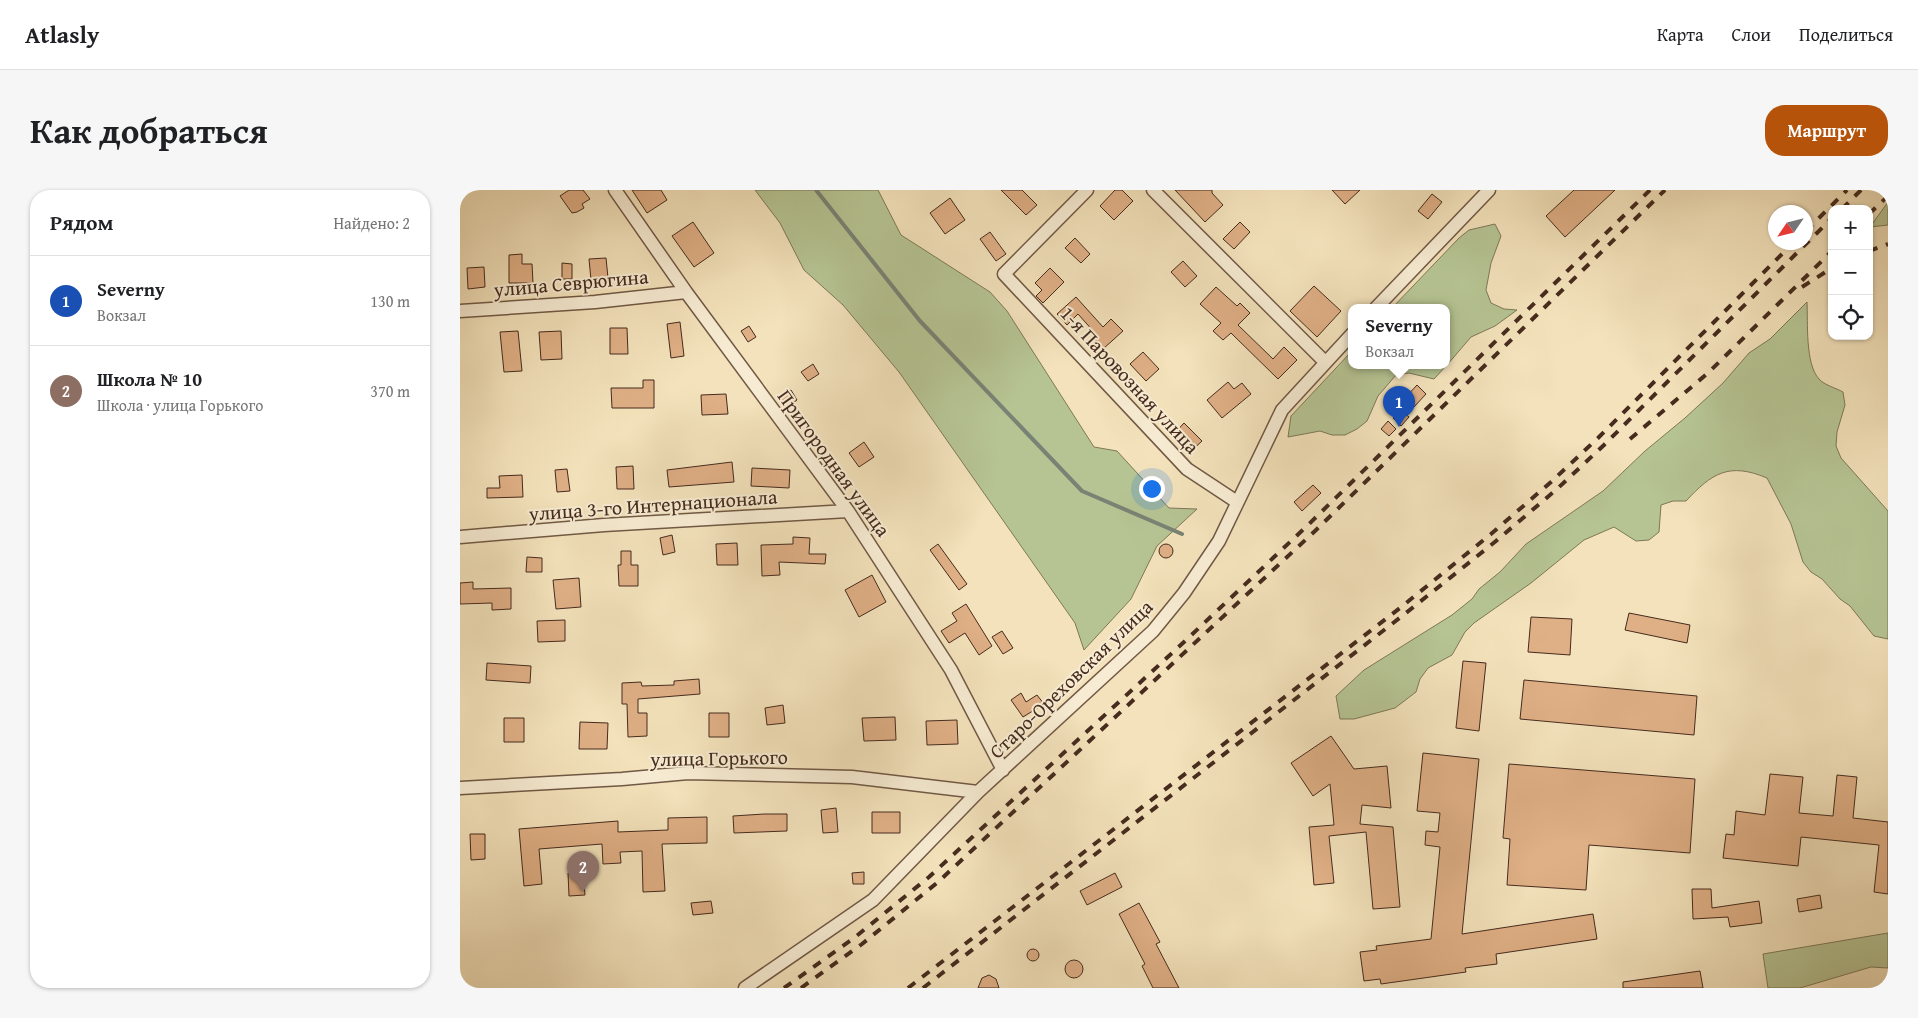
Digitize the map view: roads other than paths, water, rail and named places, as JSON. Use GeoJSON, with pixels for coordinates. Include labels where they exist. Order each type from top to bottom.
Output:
{"type":"FeatureCollection","features":[{"type":"Feature","properties":{"kind":"street","name":"Пригородная улица"},"geometry":{"type":"LineString","coordinates":[[615,190],[686,292],[848,511],[951,670],[1003,770]]}},
{"type":"Feature","properties":{"kind":"street","name":"1-я Паровозная улица"},"geometry":{"type":"LineString","coordinates":[[1087,190],[1004,274],[1187,469],[1237,502]]}},
{"type":"Feature","properties":{"kind":"street"},"geometry":{"type":"LineString","coordinates":[[1153,190],[1325,362]]}},
{"type":"Feature","properties":{"kind":"street"},"geometry":{"type":"LineString","coordinates":[[1380,304],[1489,190]]}},
{"type":"Feature","properties":{"kind":"street","name":"улица Севрюгина"},"geometry":{"type":"LineString","coordinates":[[460,312],[595,302],[686,292]]}},
{"type":"Feature","properties":{"kind":"street","name":"Старо-Ореховская улица"},"geometry":{"type":"LineString","coordinates":[[745,988],[873,900],[978,792],[1153,631],[1184,593],[1219,541],[1282,410],[1348,338]]}},
{"type":"Feature","properties":{"kind":"street","name":"улица 3-го Интернационала"},"geometry":{"type":"LineString","coordinates":[[460,537],[604,525],[848,511]]}},
{"type":"Feature","properties":{"kind":"street","name":"улица Горького"},"geometry":{"type":"LineString","coordinates":[[460,788],[622,779],[688,773],[852,777],[978,792]]}},
{"type":"Feature","properties":{"kind":"waterway"},"geometry":{"type":"LineString","coordinates":[[816,190],[920,321],[1082,491],[1182,534]]}},
{"type":"Feature","properties":{"kind":"railway"},"geometry":{"type":"LineString","coordinates":[[784,988],[854,938],[929,877],[1308,525],[1650,190]]}},
{"type":"Feature","properties":{"kind":"railway"},"geometry":{"type":"LineString","coordinates":[[801,988],[862,944],[938,882],[1315,531],[1665,190]]}},
{"type":"Feature","properties":{"kind":"railway"},"geometry":{"type":"LineString","coordinates":[[1813,224],[1847,190]]}},
{"type":"Feature","properties":{"kind":"railway"},"geometry":{"type":"LineString","coordinates":[[1846,205],[1861,190]]}},
{"type":"Feature","properties":{"kind":"railway"},"geometry":{"type":"LineString","coordinates":[[1873,210],[1888,196]]}},
{"type":"Feature","properties":{"kind":"railway"},"geometry":{"type":"LineString","coordinates":[[923,988],[1496,541],[1557,489],[1604,445],[1828,222]]}},
{"type":"Feature","properties":{"kind":"railway"},"geometry":{"type":"LineString","coordinates":[[1872,250],[1888,244]]}},
{"type":"Feature","properties":{"kind":"railway"},"geometry":{"type":"LineString","coordinates":[[908,988],[1400,608],[1491,534],[1598,438],[1786,250]]}},
{"type":"Feature","properties":{"kind":"railway"},"geometry":{"type":"LineString","coordinates":[[1630,439],[1708,373],[1828,255]]}},
{"type":"Feature","properties":{"kind":"railway"},"geometry":{"type":"LineString","coordinates":[[1802,287],[1828,271]]}},
{"type":"Feature","properties":{"kind":"place","name":"Severny"},"geometry":{"type":"Point","coordinates":[1399,427]}},
{"type":"Feature","properties":{"kind":"place","name":"Школа № 10"},"geometry":{"type":"Point","coordinates":[583,892]}}]}
